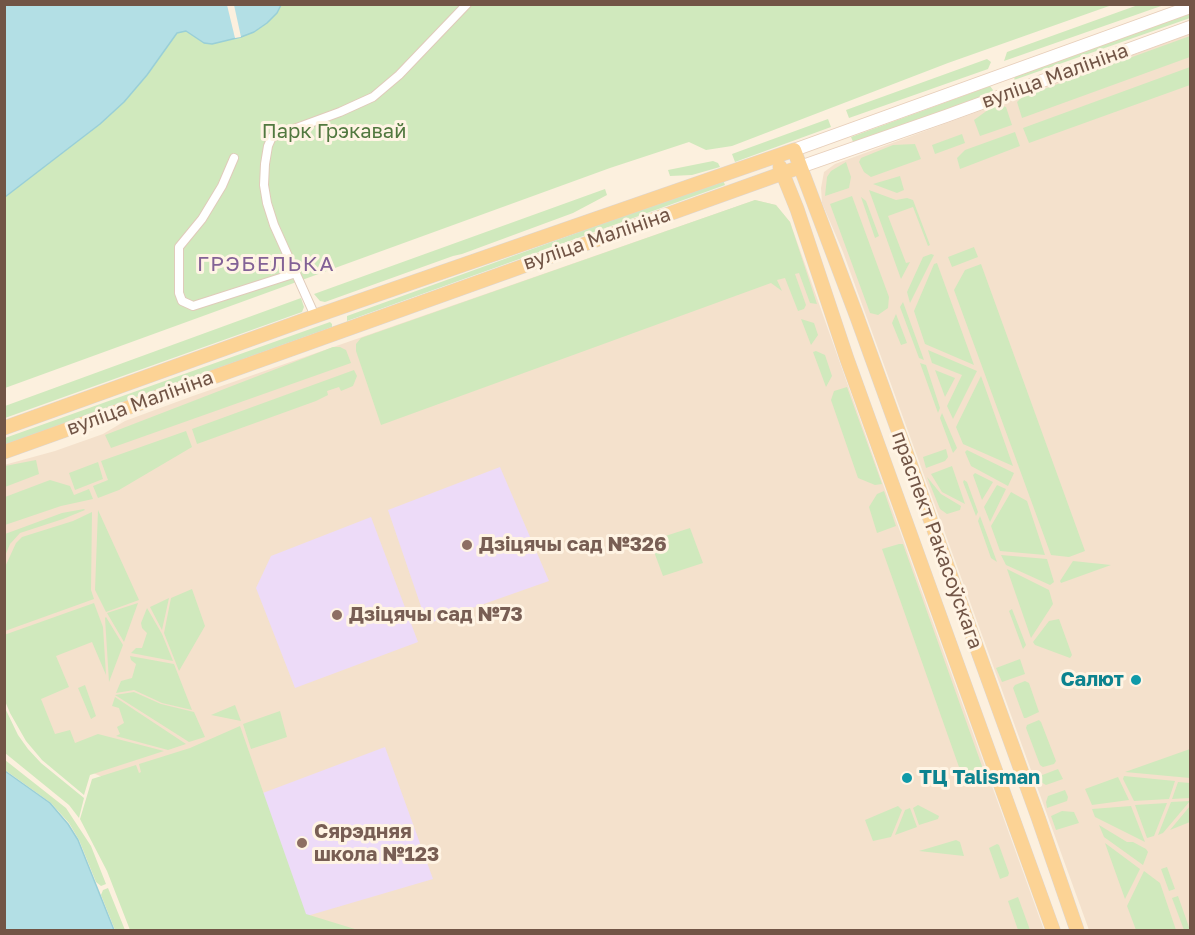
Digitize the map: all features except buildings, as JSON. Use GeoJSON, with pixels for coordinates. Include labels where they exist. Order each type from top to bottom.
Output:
{"type":"FeatureCollection","features":[{"type":"Feature","properties":{"kind":"main road","name":"вуліца Малініна"},"geometry":{"type":"LineString","coordinates":[[4,428],[315,316],[776,157],[1191,7]]}},
{"type":"Feature","properties":{"kind":"main road","name":"вуліца Малініна"},"geometry":{"type":"LineString","coordinates":[[4,452],[342,329],[1191,27]]}},
{"type":"Feature","properties":{"kind":"main road","name":"праспект Ракасоўскага"},"geometry":{"type":"LineString","coordinates":[[794,150],[853,306],[1077,930]]}},
{"type":"Feature","properties":{"kind":"main road","name":"праспект Ракасоўскага"},"geometry":{"type":"LineString","coordinates":[[776,157],[797,209],[847,359],[1053,930]]}},
{"type":"Feature","properties":{"kind":"main road"},"geometry":{"type":"LineString","coordinates":[[335,310],[342,329]]}},
{"type":"Feature","properties":{"kind":"street"},"geometry":{"type":"LineString","coordinates":[[315,316],[267,203],[264,185],[265,164],[272,137],[373,97],[399,75],[467,4]]}},
{"type":"Feature","properties":{"kind":"street"},"geometry":{"type":"LineString","coordinates":[[234,158],[222,186],[179,248],[179,293],[182,301],[194,306],[296,273]]}},
{"type":"Feature","properties":{"kind":"shaded area"},"geometry":{"type":"Polygon","coordinates":[[[1190,34],[1190,930],[1089,930],[843,252],[822,203],[821,188],[824,172],[835,164],[1190,34]]]}},
{"type":"Feature","properties":{"kind":"shaded area"},"geometry":{"type":"Polygon","coordinates":[[[755,200],[776,205],[790,222],[1044,930],[216,930],[172,808],[46,752],[5,673],[4,465],[55,451],[103,434],[125,421],[190,397],[755,200]]]}},
{"type":"Feature","properties":{"kind":"shaded area","name":"Дзіцячы сад №326"},"geometry":{"type":"Polygon","coordinates":[[[500,467],[549,581],[427,624],[388,510],[500,467]]]}},
{"type":"Feature","properties":{"kind":"shaded area","name":"Дзіцячы сад №73"},"geometry":{"type":"Polygon","coordinates":[[[371,517],[418,642],[295,688],[256,588],[271,556],[371,517]]]}},
{"type":"Feature","properties":{"kind":"shaded area","name":"Сярэдняя школа №123"},"geometry":{"type":"Polygon","coordinates":[[[385,747],[433,879],[307,916],[231,805],[385,747]]]}},
{"type":"Feature","properties":{"kind":"green space","name":"Парк Грэкавай"},"geometry":{"type":"Polygon","coordinates":[[[281,4],[1112,5],[948,63],[732,146],[706,150],[689,142],[610,168],[5,388],[5,197],[100,124],[124,102],[177,33],[186,31],[204,43],[212,44],[241,37],[267,23],[277,13],[281,4]]]}},
{"type":"Feature","properties":{"kind":"green space"},"geometry":{"type":"Polygon","coordinates":[[[1138,5],[1164,5],[1004,61],[1007,52],[1138,5]]]}},
{"type":"Feature","properties":{"kind":"green space"},"geometry":{"type":"Polygon","coordinates":[[[1190,13],[1190,18],[1014,80],[1015,76],[1190,13]]]}},
{"type":"Feature","properties":{"kind":"green space"},"geometry":{"type":"Polygon","coordinates":[[[1190,36],[1190,57],[1022,118],[1017,102],[1022,97],[1190,36]]]}},
{"type":"Feature","properties":{"kind":"green space"},"geometry":{"type":"Polygon","coordinates":[[[987,59],[991,62],[988,69],[849,118],[846,110],[987,59]]]}},
{"type":"Feature","properties":{"kind":"green space"},"geometry":{"type":"Polygon","coordinates":[[[1190,67],[1190,85],[1029,143],[1023,128],[1190,67]]]}},
{"type":"Feature","properties":{"kind":"green space"},"geometry":{"type":"Polygon","coordinates":[[[990,86],[993,90],[991,93],[854,144],[851,137],[990,86]]]}},
{"type":"Feature","properties":{"kind":"green space"},"geometry":{"type":"Polygon","coordinates":[[[992,107],[1006,107],[1012,125],[980,136],[974,120],[992,107]]]}},
{"type":"Feature","properties":{"kind":"green space"},"geometry":{"type":"Polygon","coordinates":[[[828,119],[831,127],[735,162],[732,154],[828,119]]]}},
{"type":"Feature","properties":{"kind":"green space"},"geometry":{"type":"Polygon","coordinates":[[[1015,132],[1020,146],[960,169],[957,158],[965,150],[1015,132]]]}},
{"type":"Feature","properties":{"kind":"green space"},"geometry":{"type":"Polygon","coordinates":[[[962,134],[965,143],[935,154],[932,145],[962,134]]]}},
{"type":"Feature","properties":{"kind":"green space"},"geometry":{"type":"Polygon","coordinates":[[[915,144],[921,159],[871,177],[864,172],[859,162],[861,158],[893,145],[915,144]]]}},
{"type":"Feature","properties":{"kind":"green space"},"geometry":{"type":"Polygon","coordinates":[[[713,161],[720,167],[692,175],[670,176],[668,170],[713,161]]]}},
{"type":"Feature","properties":{"kind":"green space"},"geometry":{"type":"Polygon","coordinates":[[[846,162],[851,177],[849,188],[825,196],[827,177],[831,171],[846,162]]]}},
{"type":"Feature","properties":{"kind":"green space"},"geometry":{"type":"Polygon","coordinates":[[[900,176],[904,190],[897,193],[873,184],[900,176]]]}},
{"type":"Feature","properties":{"kind":"green space"},"geometry":{"type":"Polygon","coordinates":[[[723,180],[725,185],[347,321],[347,316],[723,180]]]}},
{"type":"Feature","properties":{"kind":"green space"},"geometry":{"type":"Polygon","coordinates":[[[605,189],[607,195],[573,213],[462,254],[325,302],[320,301],[314,294],[605,189]]]}},
{"type":"Feature","properties":{"kind":"green space"},"geometry":{"type":"Polygon","coordinates":[[[869,190],[896,200],[907,198],[913,200],[930,245],[928,246],[913,207],[888,216],[906,263],[910,262],[901,279],[869,190]]]}},
{"type":"Feature","properties":{"kind":"green space"},"geometry":{"type":"Polygon","coordinates":[[[852,196],[889,297],[888,308],[878,315],[870,313],[830,204],[852,196]]]}},
{"type":"Feature","properties":{"kind":"green space"},"geometry":{"type":"Polygon","coordinates":[[[861,197],[866,201],[879,236],[875,238],[861,197]]]}},
{"type":"Feature","properties":{"kind":"green space"},"geometry":{"type":"Polygon","coordinates":[[[755,200],[776,205],[790,222],[817,304],[810,303],[799,273],[795,274],[806,305],[804,309],[798,311],[785,278],[777,280],[782,291],[771,283],[381,425],[356,351],[356,344],[361,338],[755,200]]]}},
{"type":"Feature","properties":{"kind":"green space"},"geometry":{"type":"Polygon","coordinates":[[[974,247],[978,257],[952,267],[948,257],[974,247]]]}},
{"type":"Feature","properties":{"kind":"green space"},"geometry":{"type":"Polygon","coordinates":[[[934,255],[910,303],[907,292],[923,257],[934,255]]]}},
{"type":"Feature","properties":{"kind":"green space"},"geometry":{"type":"Polygon","coordinates":[[[937,263],[974,365],[925,344],[914,311],[934,264],[937,263]]]}},
{"type":"Feature","properties":{"kind":"green space"},"geometry":{"type":"Polygon","coordinates":[[[981,264],[1085,551],[1069,557],[1051,555],[954,290],[965,270],[981,264]]]}},
{"type":"Feature","properties":{"kind":"green space"},"geometry":{"type":"Polygon","coordinates":[[[301,298],[304,307],[302,312],[5,418],[5,406],[301,298]]]}},
{"type":"Feature","properties":{"kind":"green space"},"geometry":{"type":"Polygon","coordinates":[[[903,302],[924,360],[919,358],[900,307],[903,302]]]}},
{"type":"Feature","properties":{"kind":"green space"},"geometry":{"type":"Polygon","coordinates":[[[896,314],[907,343],[901,345],[892,323],[896,314]]]}},
{"type":"Feature","properties":{"kind":"green space"},"geometry":{"type":"Polygon","coordinates":[[[801,319],[814,323],[818,335],[811,345],[801,319]]]}},
{"type":"Feature","properties":{"kind":"green space"},"geometry":{"type":"Polygon","coordinates":[[[330,322],[332,327],[5,445],[5,438],[330,322]]]}},
{"type":"Feature","properties":{"kind":"green space"},"geometry":{"type":"Polygon","coordinates":[[[333,347],[346,350],[351,363],[111,448],[105,435],[333,347]]]}},
{"type":"Feature","properties":{"kind":"green space"},"geometry":{"type":"Polygon","coordinates":[[[928,350],[977,371],[953,419],[947,406],[962,375],[932,363],[928,350]]]}},
{"type":"Feature","properties":{"kind":"green space"},"geometry":{"type":"Polygon","coordinates":[[[813,352],[825,355],[832,376],[826,387],[813,352]]]}},
{"type":"Feature","properties":{"kind":"green space"},"geometry":{"type":"Polygon","coordinates":[[[920,363],[926,365],[940,408],[938,413],[920,363]]]}},
{"type":"Feature","properties":{"kind":"green space"},"geometry":{"type":"Polygon","coordinates":[[[354,370],[357,376],[353,386],[341,391],[339,387],[327,391],[328,395],[316,401],[197,444],[192,429],[354,370]]]}},
{"type":"Feature","properties":{"kind":"green space"},"geometry":{"type":"Polygon","coordinates":[[[935,370],[955,378],[945,397],[935,370]]]}},
{"type":"Feature","properties":{"kind":"green space"},"geometry":{"type":"Polygon","coordinates":[[[981,376],[1013,466],[963,444],[956,427],[981,376]]]}},
{"type":"Feature","properties":{"kind":"green space"},"geometry":{"type":"Polygon","coordinates":[[[847,387],[882,484],[875,485],[858,478],[831,400],[834,391],[847,387]]]}},
{"type":"Feature","properties":{"kind":"green space"},"geometry":{"type":"Polygon","coordinates":[[[942,413],[957,448],[953,453],[940,418],[942,413]]]}},
{"type":"Feature","properties":{"kind":"green space"},"geometry":{"type":"Polygon","coordinates":[[[186,431],[192,447],[119,490],[98,498],[93,486],[108,480],[101,461],[186,431]]]}},
{"type":"Feature","properties":{"kind":"green space"},"geometry":{"type":"Polygon","coordinates":[[[946,449],[948,457],[945,461],[926,468],[923,457],[946,449]]]}},
{"type":"Feature","properties":{"kind":"green space"},"geometry":{"type":"Polygon","coordinates":[[[967,450],[1014,473],[1008,486],[971,466],[965,452],[967,450]]]}},
{"type":"Feature","properties":{"kind":"green space"},"geometry":{"type":"Polygon","coordinates":[[[36,460],[39,474],[5,487],[5,466],[36,460]]]}},
{"type":"Feature","properties":{"kind":"green space"},"geometry":{"type":"Polygon","coordinates":[[[98,462],[103,479],[75,490],[69,473],[98,462]]]}},
{"type":"Feature","properties":{"kind":"green space"},"geometry":{"type":"Polygon","coordinates":[[[952,466],[965,504],[942,492],[931,474],[952,466]]]}},
{"type":"Feature","properties":{"kind":"green space"},"geometry":{"type":"Polygon","coordinates":[[[975,473],[993,482],[982,500],[973,475],[975,473]]]}},
{"type":"Feature","properties":{"kind":"green space"},"geometry":{"type":"Polygon","coordinates":[[[927,477],[941,494],[961,506],[960,510],[947,514],[940,509],[927,477]]]}},
{"type":"Feature","properties":{"kind":"green space"},"geometry":{"type":"Polygon","coordinates":[[[50,480],[70,486],[74,495],[89,489],[93,499],[61,506],[5,525],[5,497],[50,480]]]}},
{"type":"Feature","properties":{"kind":"green space"},"geometry":{"type":"Polygon","coordinates":[[[964,480],[967,482],[978,512],[976,516],[963,482],[964,480]]]}},
{"type":"Feature","properties":{"kind":"green space"},"geometry":{"type":"Polygon","coordinates":[[[997,485],[1006,489],[990,522],[984,507],[997,485]]]}},
{"type":"Feature","properties":{"kind":"green space"},"geometry":{"type":"Polygon","coordinates":[[[884,491],[896,526],[877,533],[869,507],[877,494],[884,491]]]}},
{"type":"Feature","properties":{"kind":"green space"},"geometry":{"type":"Polygon","coordinates":[[[1011,492],[1027,501],[1045,555],[1000,551],[991,526],[1011,492]]]}},
{"type":"Feature","properties":{"kind":"green space"},"geometry":{"type":"Polygon","coordinates":[[[84,509],[63,519],[20,533],[10,544],[5,556],[5,534],[62,513],[84,509]]]}},
{"type":"Feature","properties":{"kind":"green space"},"geometry":{"type":"Polygon","coordinates":[[[98,510],[139,600],[106,612],[95,590],[98,510]]]}},
{"type":"Feature","properties":{"kind":"green space"},"geometry":{"type":"Polygon","coordinates":[[[92,512],[91,590],[94,599],[5,631],[5,567],[16,543],[22,537],[73,521],[92,512]]]}},
{"type":"Feature","properties":{"kind":"green space"},"geometry":{"type":"Polygon","coordinates":[[[980,516],[997,562],[991,558],[978,521],[980,516]]]}},
{"type":"Feature","properties":{"kind":"green space"},"geometry":{"type":"Polygon","coordinates":[[[690,528],[703,563],[663,576],[650,541],[690,528]]]}},
{"type":"Feature","properties":{"kind":"green space"},"geometry":{"type":"Polygon","coordinates":[[[903,544],[988,783],[982,785],[963,773],[959,767],[882,549],[903,544]]]}},
{"type":"Feature","properties":{"kind":"green space"},"geometry":{"type":"Polygon","coordinates":[[[1001,555],[1047,559],[1054,582],[1050,585],[1006,565],[1001,555]]]}},
{"type":"Feature","properties":{"kind":"green space"},"geometry":{"type":"Polygon","coordinates":[[[1073,561],[1111,565],[1061,583],[1060,581],[1073,561]]]}},
{"type":"Feature","properties":{"kind":"green space"},"geometry":{"type":"Polygon","coordinates":[[[1007,569],[1049,590],[1053,604],[1031,638],[1007,569]]]}},
{"type":"Feature","properties":{"kind":"green space"},"geometry":{"type":"Polygon","coordinates":[[[192,589],[205,626],[179,671],[164,633],[171,598],[192,589]]]}},
{"type":"Feature","properties":{"kind":"green space"},"geometry":{"type":"Polygon","coordinates":[[[169,598],[162,630],[150,607],[169,598]]]}},
{"type":"Feature","properties":{"kind":"green space"},"geometry":{"type":"Polygon","coordinates":[[[94,603],[103,627],[106,675],[92,642],[56,656],[69,687],[41,699],[55,734],[70,730],[75,743],[98,734],[164,751],[90,775],[84,795],[42,760],[26,741],[10,713],[5,701],[4,635],[94,603]]]}},
{"type":"Feature","properties":{"kind":"green space"},"geometry":{"type":"Polygon","coordinates":[[[138,603],[124,642],[107,613],[138,603]]]}},
{"type":"Feature","properties":{"kind":"green space"},"geometry":{"type":"Polygon","coordinates":[[[147,608],[162,634],[173,661],[131,653],[136,648],[142,648],[147,633],[141,623],[147,608]]]}},
{"type":"Feature","properties":{"kind":"green space"},"geometry":{"type":"Polygon","coordinates":[[[1012,609],[1026,645],[1023,649],[1009,611],[1012,609]]]}},
{"type":"Feature","properties":{"kind":"green space"},"geometry":{"type":"Polygon","coordinates":[[[105,618],[123,645],[109,682],[105,618]]]}},
{"type":"Feature","properties":{"kind":"green space"},"geometry":{"type":"Polygon","coordinates":[[[1059,619],[1072,655],[1070,658],[1035,645],[1033,642],[1049,621],[1059,619]]]}},
{"type":"Feature","properties":{"kind":"green space"},"geometry":{"type":"Polygon","coordinates":[[[130,656],[174,664],[192,710],[162,703],[134,690],[116,693],[121,681],[132,678],[136,664],[130,656]]]}},
{"type":"Feature","properties":{"kind":"green space"},"geometry":{"type":"Polygon","coordinates":[[[1020,659],[1025,674],[1002,682],[996,668],[1020,659]]]}},
{"type":"Feature","properties":{"kind":"green space"},"geometry":{"type":"Polygon","coordinates":[[[1025,681],[1029,683],[1039,712],[1024,718],[1013,688],[1025,681]]]}},
{"type":"Feature","properties":{"kind":"green space"},"geometry":{"type":"Polygon","coordinates":[[[85,685],[96,716],[91,719],[78,688],[85,685]]]}},
{"type":"Feature","properties":{"kind":"green space"},"geometry":{"type":"Polygon","coordinates":[[[134,692],[161,704],[194,712],[205,737],[189,742],[115,695],[134,692]]]}},
{"type":"Feature","properties":{"kind":"green space"},"geometry":{"type":"Polygon","coordinates":[[[115,697],[186,744],[168,750],[116,736],[120,734],[117,727],[124,723],[119,708],[112,706],[115,697]]]}},
{"type":"Feature","properties":{"kind":"green space"},"geometry":{"type":"Polygon","coordinates":[[[235,705],[241,721],[211,715],[235,705]]]}},
{"type":"Feature","properties":{"kind":"green space"},"geometry":{"type":"Polygon","coordinates":[[[4,706],[18,735],[28,749],[41,763],[84,798],[79,818],[69,805],[5,753],[4,706]]]}},
{"type":"Feature","properties":{"kind":"green space"},"geometry":{"type":"Polygon","coordinates":[[[280,711],[287,737],[251,749],[243,724],[280,711]]]}},
{"type":"Feature","properties":{"kind":"green space"},"geometry":{"type":"Polygon","coordinates":[[[1039,720],[1056,761],[1054,764],[1043,767],[1040,765],[1026,728],[1027,725],[1039,720]]]}},
{"type":"Feature","properties":{"kind":"green space"},"geometry":{"type":"Polygon","coordinates":[[[240,726],[306,914],[358,930],[130,930],[107,871],[80,819],[92,779],[136,765],[139,773],[141,772],[139,764],[190,748],[240,726]]]}},
{"type":"Feature","properties":{"kind":"green space"},"geometry":{"type":"Polygon","coordinates":[[[1190,749],[1190,778],[1125,772],[1190,749]]]}},
{"type":"Feature","properties":{"kind":"green space"},"geometry":{"type":"Polygon","coordinates":[[[5,760],[66,808],[91,846],[106,884],[101,886],[96,882],[79,840],[69,823],[51,803],[5,770],[5,760]]]}},
{"type":"Feature","properties":{"kind":"green space"},"geometry":{"type":"Polygon","coordinates":[[[1058,769],[1063,779],[1046,785],[1037,777],[1058,769]]]}},
{"type":"Feature","properties":{"kind":"green space"},"geometry":{"type":"Polygon","coordinates":[[[1124,776],[1175,781],[1169,799],[1134,801],[1123,779],[1124,776]]]}},
{"type":"Feature","properties":{"kind":"green space"},"geometry":{"type":"Polygon","coordinates":[[[1118,777],[1129,800],[1092,805],[1085,789],[1118,777]]]}},
{"type":"Feature","properties":{"kind":"green space"},"geometry":{"type":"Polygon","coordinates":[[[1178,782],[1190,783],[1190,798],[1172,799],[1178,782]]]}},
{"type":"Feature","properties":{"kind":"green space"},"geometry":{"type":"Polygon","coordinates":[[[1065,790],[1067,801],[1047,808],[1048,796],[1065,790]]]}},
{"type":"Feature","properties":{"kind":"green space"},"geometry":{"type":"Polygon","coordinates":[[[1190,801],[1163,833],[1158,835],[1171,802],[1190,801]]]}},
{"type":"Feature","properties":{"kind":"green space"},"geometry":{"type":"Polygon","coordinates":[[[1167,803],[1154,836],[1147,838],[1135,805],[1167,803]]]}},
{"type":"Feature","properties":{"kind":"green space"},"geometry":{"type":"Polygon","coordinates":[[[918,805],[939,816],[938,819],[919,825],[913,808],[918,805]]]}},
{"type":"Feature","properties":{"kind":"green space"},"geometry":{"type":"Polygon","coordinates":[[[898,806],[902,810],[891,837],[873,841],[865,820],[898,806]]]}},
{"type":"Feature","properties":{"kind":"green space"},"geometry":{"type":"Polygon","coordinates":[[[1131,806],[1145,842],[1095,817],[1092,809],[1131,806]]]}},
{"type":"Feature","properties":{"kind":"green space"},"geometry":{"type":"Polygon","coordinates":[[[1190,806],[1190,822],[1170,830],[1190,806]]]}},
{"type":"Feature","properties":{"kind":"green space"},"geometry":{"type":"Polygon","coordinates":[[[910,808],[917,827],[895,835],[905,810],[910,808]]]}},
{"type":"Feature","properties":{"kind":"green space"},"geometry":{"type":"Polygon","coordinates":[[[1062,811],[1074,812],[1079,823],[1056,830],[1051,816],[1062,811]]]}},
{"type":"Feature","properties":{"kind":"green space"},"geometry":{"type":"Polygon","coordinates":[[[1099,825],[1127,842],[1133,842],[1146,849],[1148,852],[1143,865],[1104,837],[1099,825]]]}},
{"type":"Feature","properties":{"kind":"green space"},"geometry":{"type":"Polygon","coordinates":[[[956,840],[960,842],[964,856],[919,851],[956,840]]]}},
{"type":"Feature","properties":{"kind":"green space"},"geometry":{"type":"Polygon","coordinates":[[[1105,843],[1140,869],[1125,899],[1105,843]]]}},
{"type":"Feature","properties":{"kind":"green space"},"geometry":{"type":"Polygon","coordinates":[[[997,844],[1009,873],[1008,876],[1000,879],[989,848],[997,844]]]}},
{"type":"Feature","properties":{"kind":"green space"},"geometry":{"type":"Polygon","coordinates":[[[1167,867],[1175,889],[1169,891],[1161,869],[1167,867]]]}},
{"type":"Feature","properties":{"kind":"green space"},"geometry":{"type":"Polygon","coordinates":[[[1144,871],[1160,883],[1176,930],[1136,930],[1127,906],[1144,871]]]}},
{"type":"Feature","properties":{"kind":"green space"},"geometry":{"type":"Polygon","coordinates":[[[108,888],[125,930],[115,930],[101,895],[103,890],[108,888]]]}},
{"type":"Feature","properties":{"kind":"green space"},"geometry":{"type":"Polygon","coordinates":[[[1178,896],[1190,930],[1184,930],[1172,898],[1178,896]]]}},
{"type":"Feature","properties":{"kind":"green space"},"geometry":{"type":"Polygon","coordinates":[[[1018,897],[1030,930],[1018,930],[1008,901],[1018,897]]]}},
{"type":"Feature","properties":{"kind":"water"},"geometry":{"type":"Polygon","coordinates":[[[5,5],[281,5],[267,23],[241,37],[212,44],[204,43],[186,31],[177,33],[124,102],[100,124],[5,197],[5,5]]]}},
{"type":"Feature","properties":{"kind":"water"},"geometry":{"type":"Polygon","coordinates":[[[5,771],[50,803],[68,824],[78,840],[114,930],[5,930],[5,771]]]}},
{"type":"Feature","properties":{"kind":"pier"},"geometry":{"type":"Polygon","coordinates":[[[227,5],[234,5],[241,37],[235,38],[227,5]]]}},
{"type":"Feature","properties":{"kind":"place","name":"Дзіцячы сад №326"},"geometry":{"type":"Point","coordinates":[467,545]}},
{"type":"Feature","properties":{"kind":"place","name":"Дзіцячы сад №73"},"geometry":{"type":"Point","coordinates":[337,615]}},
{"type":"Feature","properties":{"kind":"place","name":"Салют"},"geometry":{"type":"Point","coordinates":[1136,680]}},
{"type":"Feature","properties":{"kind":"place","name":"ТЦ Talisman"},"geometry":{"type":"Point","coordinates":[907,778]}},
{"type":"Feature","properties":{"kind":"place","name":"Сярэдняя школа №123"},"geometry":{"type":"Point","coordinates":[302,843]}},
{"type":"Feature","properties":{"kind":"district","name":"ГРЭБЕЛЬКА"},"geometry":{"type":"Point","coordinates":[266,264]}}]}
